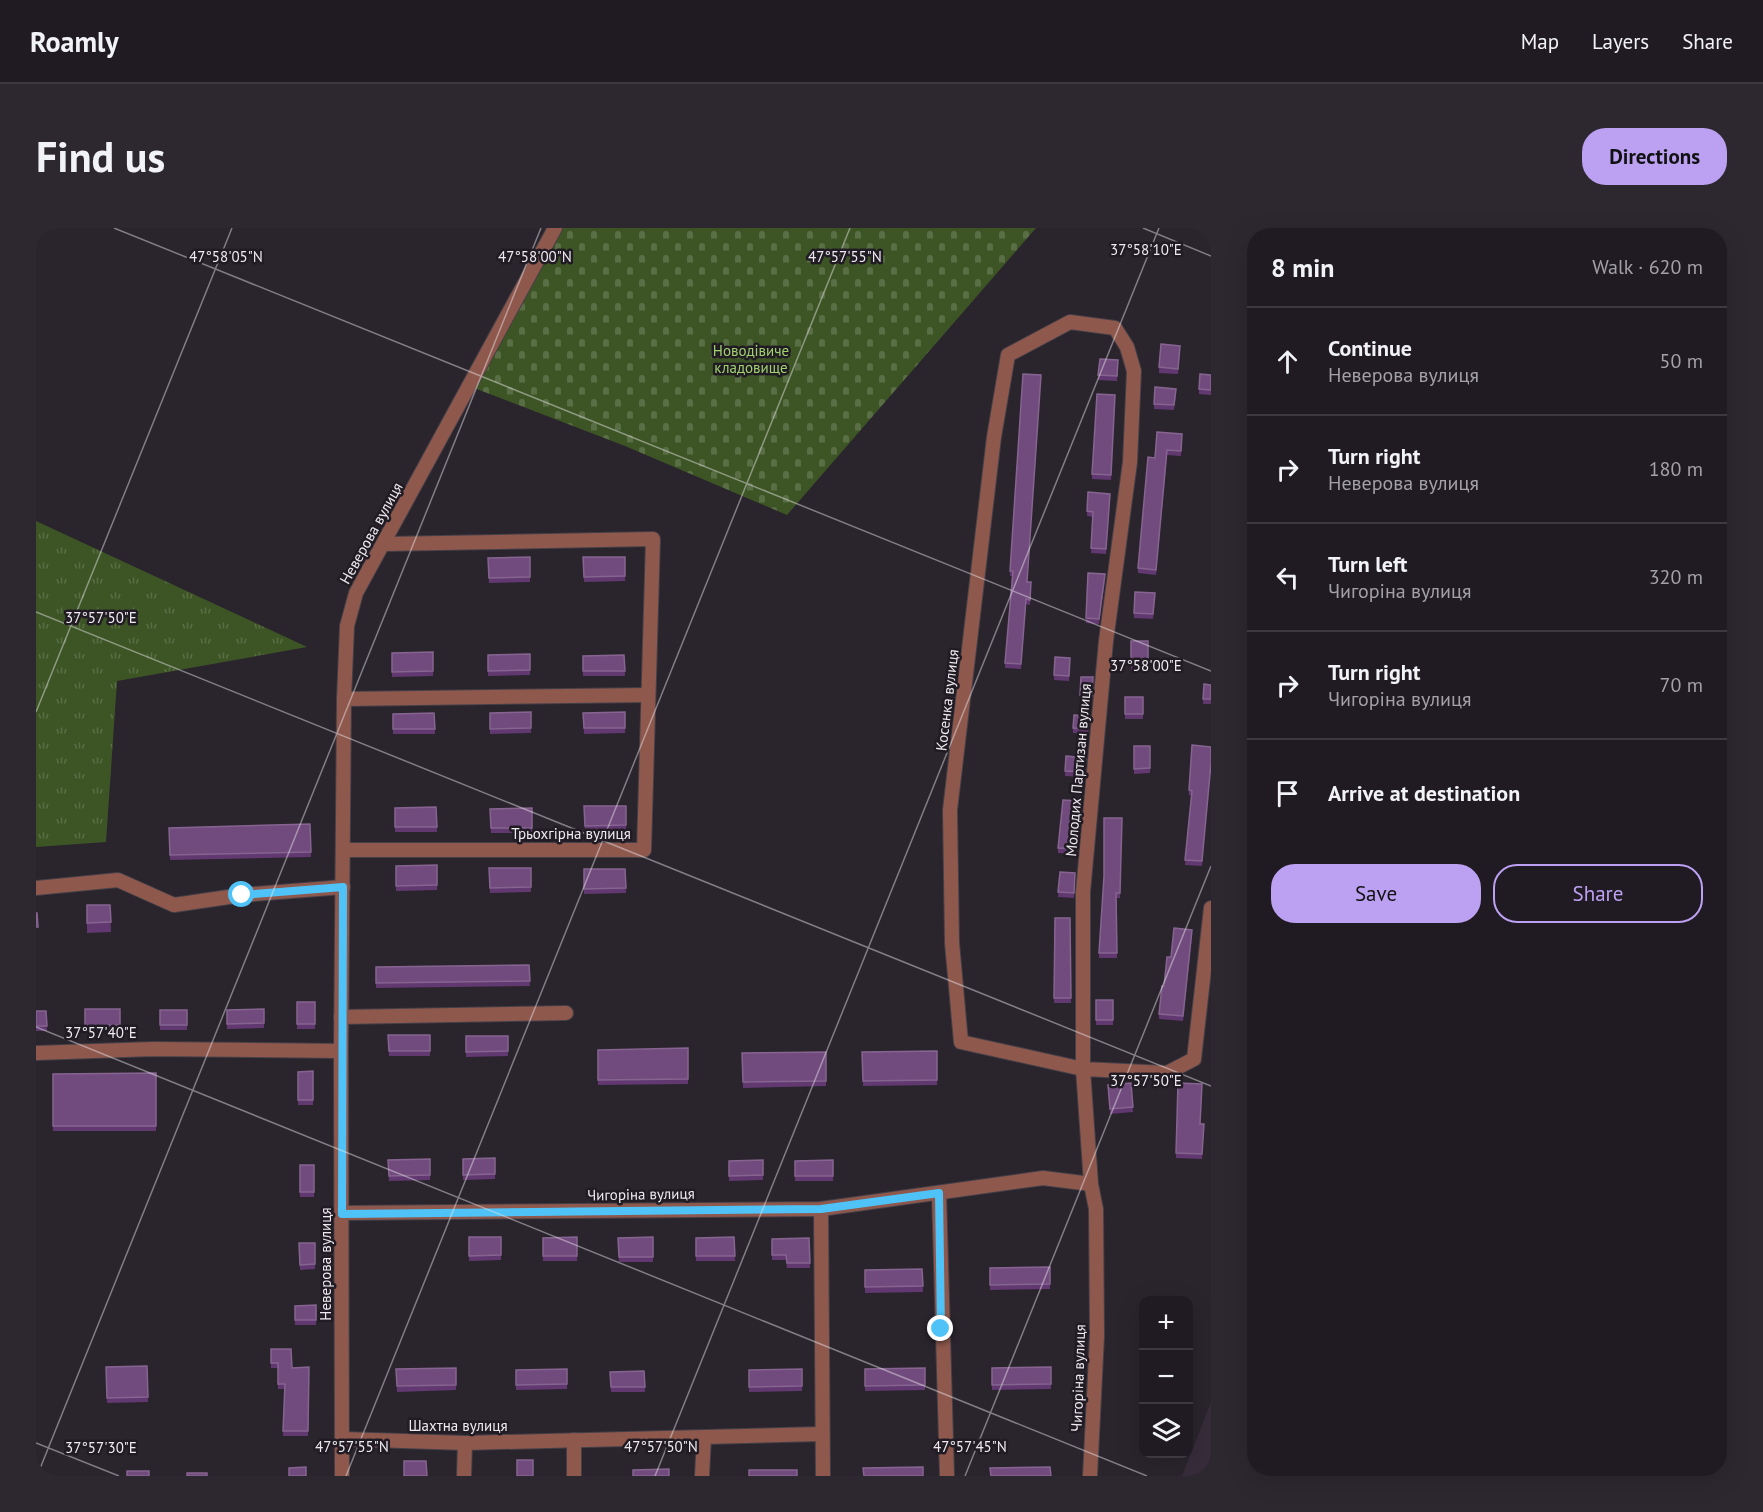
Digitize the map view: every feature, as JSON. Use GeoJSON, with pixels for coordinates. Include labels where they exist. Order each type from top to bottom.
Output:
{"type":"FeatureCollection","features":[{"type":"Feature","properties":{"kind":"street","name":"Неверова вулиця"},"geometry":{"type":"LineString","coordinates":[[342,1476],[341,1017],[344,699],[350,615],[356,593],[385,544],[555,228]]}},
{"type":"Feature","properties":{"kind":"street","name":"Косенка вулиця"},"geometry":{"type":"LineString","coordinates":[[1083,1070],[961,1042],[952,943],[951,810],[994,437],[1008,355],[1070,322],[1115,328]]}},
{"type":"Feature","properties":{"kind":"street","name":"Молодих Партизан вулиця"},"geometry":{"type":"LineString","coordinates":[[1091,1184],[1083,1070],[1083,892],[1106,641],[1130,462],[1134,370],[1127,347],[1115,328]]}},
{"type":"Feature","properties":{"kind":"street","name":"Трьохгірна вулиця"},"geometry":{"type":"LineString","coordinates":[[343,850],[644,850],[653,539],[385,544]]}},
{"type":"Feature","properties":{"kind":"street"},"geometry":{"type":"LineString","coordinates":[[344,699],[648,695]]}},
{"type":"Feature","properties":{"kind":"street"},"geometry":{"type":"LineString","coordinates":[[36,888],[118,880],[174,905],[242,895],[343,887]]}},
{"type":"Feature","properties":{"kind":"street"},"geometry":{"type":"LineString","coordinates":[[1083,1070],[1167,1073],[1194,1059],[1211,908]]}},
{"type":"Feature","properties":{"kind":"street"},"geometry":{"type":"LineString","coordinates":[[341,1017],[566,1013]]}},
{"type":"Feature","properties":{"kind":"street"},"geometry":{"type":"LineString","coordinates":[[36,1053],[153,1049],[341,1051]]}},
{"type":"Feature","properties":{"kind":"street","name":"Чигоріна вулиця"},"geometry":{"type":"LineString","coordinates":[[342,1214],[821,1209],[1043,1178],[1091,1184],[1096,1209],[1097,1336],[1090,1476]]}},
{"type":"Feature","properties":{"kind":"street"},"geometry":{"type":"LineString","coordinates":[[939,1193],[947,1476]]}},
{"type":"Feature","properties":{"kind":"street"},"geometry":{"type":"LineString","coordinates":[[821,1209],[823,1476]]}},
{"type":"Feature","properties":{"kind":"street","name":"Шахтна вулиця"},"geometry":{"type":"LineString","coordinates":[[342,1439],[465,1443],[821,1434]]}},
{"type":"Feature","properties":{"kind":"street"},"geometry":{"type":"LineString","coordinates":[[702,1476],[704,1437]]}},
{"type":"Feature","properties":{"kind":"street"},"geometry":{"type":"LineString","coordinates":[[574,1440],[574,1476]]}},
{"type":"Feature","properties":{"kind":"street"},"geometry":{"type":"LineString","coordinates":[[464,1476],[465,1443]]}},
{"type":"Feature","properties":{"kind":"shaded area"},"geometry":{"type":"Polygon","coordinates":[[[1211,1402],[1211,1476],[1182,1476],[1189,1458],[1193,1458],[1193,1448],[1211,1402]]]}},
{"type":"Feature","properties":{"kind":"green space","name":"Новодівиче кладовище"},"geometry":{"type":"Polygon","coordinates":[[[561,228],[1036,228],[787,515],[625,446],[474,388],[561,228]]]}},
{"type":"Feature","properties":{"kind":"green space"},"geometry":{"type":"Polygon","coordinates":[[[36,521],[307,647],[117,681],[106,842],[36,847],[36,521]]]}},
{"type":"Feature","properties":{"kind":"building"},"geometry":{"type":"Polygon","coordinates":[[[1161,344],[1180,346],[1178,369],[1159,367],[1161,344]]]}},
{"type":"Feature","properties":{"kind":"building"},"geometry":{"type":"Polygon","coordinates":[[[1100,359],[1118,360],[1117,376],[1098,375],[1100,359]]]}},
{"type":"Feature","properties":{"kind":"building"},"geometry":{"type":"Polygon","coordinates":[[[1023,374],[1041,375],[1027,582],[1031,582],[1030,600],[1026,599],[1021,664],[1005,663],[1013,571],[1010,571],[1023,374]]]}},
{"type":"Feature","properties":{"kind":"building"},"geometry":{"type":"Polygon","coordinates":[[[1200,374],[1211,375],[1211,390],[1199,389],[1200,374]]]}},
{"type":"Feature","properties":{"kind":"building"},"geometry":{"type":"Polygon","coordinates":[[[1155,387],[1176,389],[1174,405],[1154,404],[1155,387]]]}},
{"type":"Feature","properties":{"kind":"building"},"geometry":{"type":"Polygon","coordinates":[[[1097,394],[1115,395],[1111,475],[1092,474],[1097,394]]]}},
{"type":"Feature","properties":{"kind":"building"},"geometry":{"type":"Polygon","coordinates":[[[1157,432],[1182,434],[1181,451],[1167,450],[1156,570],[1138,568],[1148,457],[1155,458],[1157,432]]]}},
{"type":"Feature","properties":{"kind":"building"},"geometry":{"type":"Polygon","coordinates":[[[1088,492],[1110,494],[1106,549],[1091,548],[1093,512],[1087,511],[1088,492]]]}},
{"type":"Feature","properties":{"kind":"building"},"geometry":{"type":"Polygon","coordinates":[[[530,557],[530,577],[489,578],[488,558],[530,557]]]}},
{"type":"Feature","properties":{"kind":"building"},"geometry":{"type":"Polygon","coordinates":[[[583,557],[625,557],[625,576],[584,577],[583,557]]]}},
{"type":"Feature","properties":{"kind":"building"},"geometry":{"type":"Polygon","coordinates":[[[1088,573],[1105,574],[1099,619],[1086,618],[1088,573]]]}},
{"type":"Feature","properties":{"kind":"building"},"geometry":{"type":"Polygon","coordinates":[[[1135,592],[1155,593],[1153,614],[1134,613],[1135,592]]]}},
{"type":"Feature","properties":{"kind":"building"},"geometry":{"type":"Polygon","coordinates":[[[1131,641],[1148,641],[1148,665],[1131,665],[1131,641]]]}},
{"type":"Feature","properties":{"kind":"building"},"geometry":{"type":"Polygon","coordinates":[[[433,652],[433,671],[392,672],[392,653],[433,652]]]}},
{"type":"Feature","properties":{"kind":"building"},"geometry":{"type":"Polygon","coordinates":[[[530,654],[530,670],[488,671],[488,655],[530,654]]]}},
{"type":"Feature","properties":{"kind":"building"},"geometry":{"type":"Polygon","coordinates":[[[624,655],[625,671],[583,671],[583,656],[624,655]]]}},
{"type":"Feature","properties":{"kind":"building"},"geometry":{"type":"Polygon","coordinates":[[[1055,657],[1070,658],[1069,676],[1054,675],[1055,657]]]}},
{"type":"Feature","properties":{"kind":"building"},"geometry":{"type":"Polygon","coordinates":[[[1081,677],[1093,677],[1092,696],[1080,695],[1081,677]]]}},
{"type":"Feature","properties":{"kind":"building"},"geometry":{"type":"Polygon","coordinates":[[[1204,684],[1211,685],[1211,699],[1203,699],[1204,684]]]}},
{"type":"Feature","properties":{"kind":"building"},"geometry":{"type":"Polygon","coordinates":[[[1125,697],[1143,697],[1143,714],[1125,714],[1125,697]]]}},
{"type":"Feature","properties":{"kind":"building"},"geometry":{"type":"Polygon","coordinates":[[[531,712],[531,728],[490,729],[490,713],[531,712]]]}},
{"type":"Feature","properties":{"kind":"building"},"geometry":{"type":"Polygon","coordinates":[[[625,712],[625,728],[584,728],[583,713],[625,712]]]}},
{"type":"Feature","properties":{"kind":"building"},"geometry":{"type":"Polygon","coordinates":[[[434,713],[435,729],[393,729],[393,714],[434,713]]]}},
{"type":"Feature","properties":{"kind":"building"},"geometry":{"type":"Polygon","coordinates":[[[1074,715],[1090,716],[1088,729],[1073,728],[1074,715]]]}},
{"type":"Feature","properties":{"kind":"building"},"geometry":{"type":"Polygon","coordinates":[[[1192,745],[1211,747],[1202,861],[1185,860],[1192,791],[1189,790],[1192,745]]]}},
{"type":"Feature","properties":{"kind":"building"},"geometry":{"type":"Polygon","coordinates":[[[1134,746],[1150,746],[1150,768],[1134,769],[1134,746]]]}},
{"type":"Feature","properties":{"kind":"building"},"geometry":{"type":"Polygon","coordinates":[[[1066,756],[1086,758],[1084,772],[1065,771],[1066,756]]]}},
{"type":"Feature","properties":{"kind":"building"},"geometry":{"type":"Polygon","coordinates":[[[1063,800],[1080,801],[1076,849],[1058,848],[1063,800]]]}},
{"type":"Feature","properties":{"kind":"building"},"geometry":{"type":"Polygon","coordinates":[[[584,806],[626,806],[626,825],[585,826],[584,806]]]}},
{"type":"Feature","properties":{"kind":"building"},"geometry":{"type":"Polygon","coordinates":[[[436,807],[437,827],[395,827],[395,808],[436,807]]]}},
{"type":"Feature","properties":{"kind":"building"},"geometry":{"type":"Polygon","coordinates":[[[532,808],[532,828],[491,828],[490,809],[532,808]]]}},
{"type":"Feature","properties":{"kind":"building"},"geometry":{"type":"Polygon","coordinates":[[[1104,818],[1122,818],[1120,893],[1116,893],[1117,953],[1099,953],[1104,876],[1104,818]]]}},
{"type":"Feature","properties":{"kind":"building"},"geometry":{"type":"Polygon","coordinates":[[[310,824],[311,852],[170,855],[169,828],[310,824]]]}},
{"type":"Feature","properties":{"kind":"building"},"geometry":{"type":"Polygon","coordinates":[[[437,865],[437,885],[396,886],[396,866],[437,865]]]}},
{"type":"Feature","properties":{"kind":"building"},"geometry":{"type":"Polygon","coordinates":[[[489,868],[531,868],[531,887],[490,888],[489,868]]]}},
{"type":"Feature","properties":{"kind":"building"},"geometry":{"type":"Polygon","coordinates":[[[584,869],[625,869],[626,888],[584,889],[584,869]]]}},
{"type":"Feature","properties":{"kind":"building"},"geometry":{"type":"Polygon","coordinates":[[[1060,872],[1075,873],[1074,893],[1058,892],[1060,872]]]}},
{"type":"Feature","properties":{"kind":"building"},"geometry":{"type":"Polygon","coordinates":[[[87,905],[110,905],[111,922],[87,923],[87,905]]]}},
{"type":"Feature","properties":{"kind":"building"},"geometry":{"type":"Polygon","coordinates":[[[1055,918],[1070,918],[1071,998],[1054,998],[1055,918]]]}},
{"type":"Feature","properties":{"kind":"building"},"geometry":{"type":"Polygon","coordinates":[[[1174,928],[1192,930],[1183,1016],[1159,1014],[1167,957],[1171,957],[1174,928]]]}},
{"type":"Feature","properties":{"kind":"building"},"geometry":{"type":"Polygon","coordinates":[[[529,965],[530,981],[376,983],[376,967],[529,965]]]}},
{"type":"Feature","properties":{"kind":"building"},"geometry":{"type":"Polygon","coordinates":[[[1096,1000],[1113,1000],[1113,1020],[1096,1020],[1096,1000]]]}},
{"type":"Feature","properties":{"kind":"building"},"geometry":{"type":"Polygon","coordinates":[[[297,1002],[315,1002],[315,1024],[297,1024],[297,1002]]]}},
{"type":"Feature","properties":{"kind":"building"},"geometry":{"type":"Polygon","coordinates":[[[85,1009],[120,1009],[120,1025],[85,1026],[85,1009]]]}},
{"type":"Feature","properties":{"kind":"building"},"geometry":{"type":"Polygon","coordinates":[[[264,1009],[264,1023],[227,1024],[227,1010],[264,1009]]]}},
{"type":"Feature","properties":{"kind":"building"},"geometry":{"type":"Polygon","coordinates":[[[160,1010],[187,1010],[187,1025],[160,1025],[160,1010]]]}},
{"type":"Feature","properties":{"kind":"building"},"geometry":{"type":"Polygon","coordinates":[[[36,1011],[46,1011],[47,1026],[36,1026],[36,1011]]]}},
{"type":"Feature","properties":{"kind":"building"},"geometry":{"type":"Polygon","coordinates":[[[388,1035],[430,1035],[430,1051],[389,1051],[388,1035]]]}},
{"type":"Feature","properties":{"kind":"building"},"geometry":{"type":"Polygon","coordinates":[[[466,1036],[508,1036],[508,1051],[466,1052],[466,1036]]]}},
{"type":"Feature","properties":{"kind":"building"},"geometry":{"type":"Polygon","coordinates":[[[688,1048],[688,1079],[598,1080],[598,1050],[688,1048]]]}},
{"type":"Feature","properties":{"kind":"building"},"geometry":{"type":"Polygon","coordinates":[[[937,1051],[937,1080],[863,1081],[862,1052],[937,1051]]]}},
{"type":"Feature","properties":{"kind":"building"},"geometry":{"type":"Polygon","coordinates":[[[826,1052],[826,1081],[743,1082],[742,1053],[826,1052]]]}},
{"type":"Feature","properties":{"kind":"building"},"geometry":{"type":"Polygon","coordinates":[[[313,1071],[313,1100],[298,1100],[298,1072],[313,1071]]]}},
{"type":"Feature","properties":{"kind":"building"},"geometry":{"type":"Polygon","coordinates":[[[156,1073],[156,1126],[53,1126],[53,1074],[156,1073]]]}},
{"type":"Feature","properties":{"kind":"building"},"geometry":{"type":"Polygon","coordinates":[[[1131,1083],[1133,1107],[1110,1109],[1108,1085],[1131,1083]]]}},
{"type":"Feature","properties":{"kind":"building"},"geometry":{"type":"Polygon","coordinates":[[[1178,1083],[1202,1084],[1200,1124],[1204,1124],[1202,1154],[1176,1153],[1178,1083]]]}},
{"type":"Feature","properties":{"kind":"building"},"geometry":{"type":"Polygon","coordinates":[[[495,1158],[495,1174],[463,1175],[463,1159],[495,1158]]]}},
{"type":"Feature","properties":{"kind":"building"},"geometry":{"type":"Polygon","coordinates":[[[430,1159],[430,1175],[389,1176],[388,1160],[430,1159]]]}},
{"type":"Feature","properties":{"kind":"building"},"geometry":{"type":"Polygon","coordinates":[[[763,1160],[763,1175],[729,1176],[729,1161],[763,1160]]]}},
{"type":"Feature","properties":{"kind":"building"},"geometry":{"type":"Polygon","coordinates":[[[833,1160],[833,1176],[795,1176],[795,1161],[833,1160]]]}},
{"type":"Feature","properties":{"kind":"building"},"geometry":{"type":"Polygon","coordinates":[[[300,1165],[314,1165],[314,1192],[300,1192],[300,1165]]]}},
{"type":"Feature","properties":{"kind":"building"},"geometry":{"type":"Polygon","coordinates":[[[469,1237],[501,1237],[501,1255],[469,1256],[469,1237]]]}},
{"type":"Feature","properties":{"kind":"building"},"geometry":{"type":"Polygon","coordinates":[[[577,1237],[577,1256],[543,1256],[543,1238],[577,1237]]]}},
{"type":"Feature","properties":{"kind":"building"},"geometry":{"type":"Polygon","coordinates":[[[653,1237],[653,1257],[619,1257],[618,1238],[653,1237]]]}},
{"type":"Feature","properties":{"kind":"building"},"geometry":{"type":"Polygon","coordinates":[[[734,1237],[735,1256],[696,1256],[696,1238],[734,1237]]]}},
{"type":"Feature","properties":{"kind":"building"},"geometry":{"type":"Polygon","coordinates":[[[809,1238],[810,1263],[787,1263],[786,1255],[772,1255],[772,1239],[809,1238]]]}},
{"type":"Feature","properties":{"kind":"building"},"geometry":{"type":"Polygon","coordinates":[[[299,1243],[315,1243],[315,1264],[300,1265],[299,1243]]]}},
{"type":"Feature","properties":{"kind":"building"},"geometry":{"type":"Polygon","coordinates":[[[1050,1267],[1050,1284],[990,1285],[990,1268],[1050,1267]]]}},
{"type":"Feature","properties":{"kind":"building"},"geometry":{"type":"Polygon","coordinates":[[[922,1269],[923,1286],[865,1287],[865,1270],[922,1269]]]}},
{"type":"Feature","properties":{"kind":"building"},"geometry":{"type":"Polygon","coordinates":[[[316,1305],[316,1320],[295,1320],[295,1306],[316,1305]]]}},
{"type":"Feature","properties":{"kind":"building"},"geometry":{"type":"Polygon","coordinates":[[[271,1349],[291,1349],[292,1368],[309,1367],[308,1431],[283,1431],[285,1384],[278,1384],[278,1363],[271,1363],[271,1349]]]}},
{"type":"Feature","properties":{"kind":"building"},"geometry":{"type":"Polygon","coordinates":[[[147,1366],[148,1397],[107,1398],[106,1367],[147,1366]]]}},
{"type":"Feature","properties":{"kind":"building"},"geometry":{"type":"Polygon","coordinates":[[[1051,1367],[1051,1384],[992,1385],[992,1368],[1051,1367]]]}},
{"type":"Feature","properties":{"kind":"building"},"geometry":{"type":"Polygon","coordinates":[[[456,1368],[456,1385],[397,1386],[396,1369],[456,1368]]]}},
{"type":"Feature","properties":{"kind":"building"},"geometry":{"type":"Polygon","coordinates":[[[925,1368],[925,1385],[865,1386],[865,1369],[925,1368]]]}},
{"type":"Feature","properties":{"kind":"building"},"geometry":{"type":"Polygon","coordinates":[[[567,1369],[567,1384],[516,1385],[516,1370],[567,1369]]]}},
{"type":"Feature","properties":{"kind":"building"},"geometry":{"type":"Polygon","coordinates":[[[802,1369],[802,1386],[749,1387],[749,1370],[802,1369]]]}},
{"type":"Feature","properties":{"kind":"building"},"geometry":{"type":"Polygon","coordinates":[[[644,1371],[645,1387],[611,1387],[610,1372],[644,1371]]]}},
{"type":"Feature","properties":{"kind":"building"},"geometry":{"type":"Polygon","coordinates":[[[517,1460],[533,1460],[533,1476],[517,1476],[517,1460]]]}},
{"type":"Feature","properties":{"kind":"building"},"geometry":{"type":"Polygon","coordinates":[[[404,1461],[426,1461],[427,1476],[404,1476],[404,1461]]]}},
{"type":"Feature","properties":{"kind":"building"},"geometry":{"type":"Polygon","coordinates":[[[306,1467],[306,1476],[289,1476],[289,1468],[306,1467]]]}},
{"type":"Feature","properties":{"kind":"building"},"geometry":{"type":"Polygon","coordinates":[[[923,1467],[923,1476],[864,1476],[863,1468],[923,1467]]]}},
{"type":"Feature","properties":{"kind":"building"},"geometry":{"type":"Polygon","coordinates":[[[1050,1467],[1051,1476],[991,1476],[990,1468],[1050,1467]]]}},
{"type":"Feature","properties":{"kind":"building"},"geometry":{"type":"Polygon","coordinates":[[[669,1469],[669,1476],[633,1476],[633,1470],[669,1469]]]}},
{"type":"Feature","properties":{"kind":"building"},"geometry":{"type":"Polygon","coordinates":[[[749,1470],[797,1470],[797,1476],[749,1476],[749,1470]]]}},
{"type":"Feature","properties":{"kind":"building"},"geometry":{"type":"Polygon","coordinates":[[[127,1471],[149,1471],[149,1476],[127,1476],[127,1471]]]}},
{"type":"Feature","properties":{"kind":"building"},"geometry":{"type":"Polygon","coordinates":[[[187,1473],[207,1473],[207,1476],[187,1476],[187,1473]]]}},
{"type":"Feature","properties":{"kind":"route"},"geometry":{"type":"LineString","coordinates":[[242,895],[343,887],[342,1214],[821,1209],[939,1193],[941,1329]]}}]}
